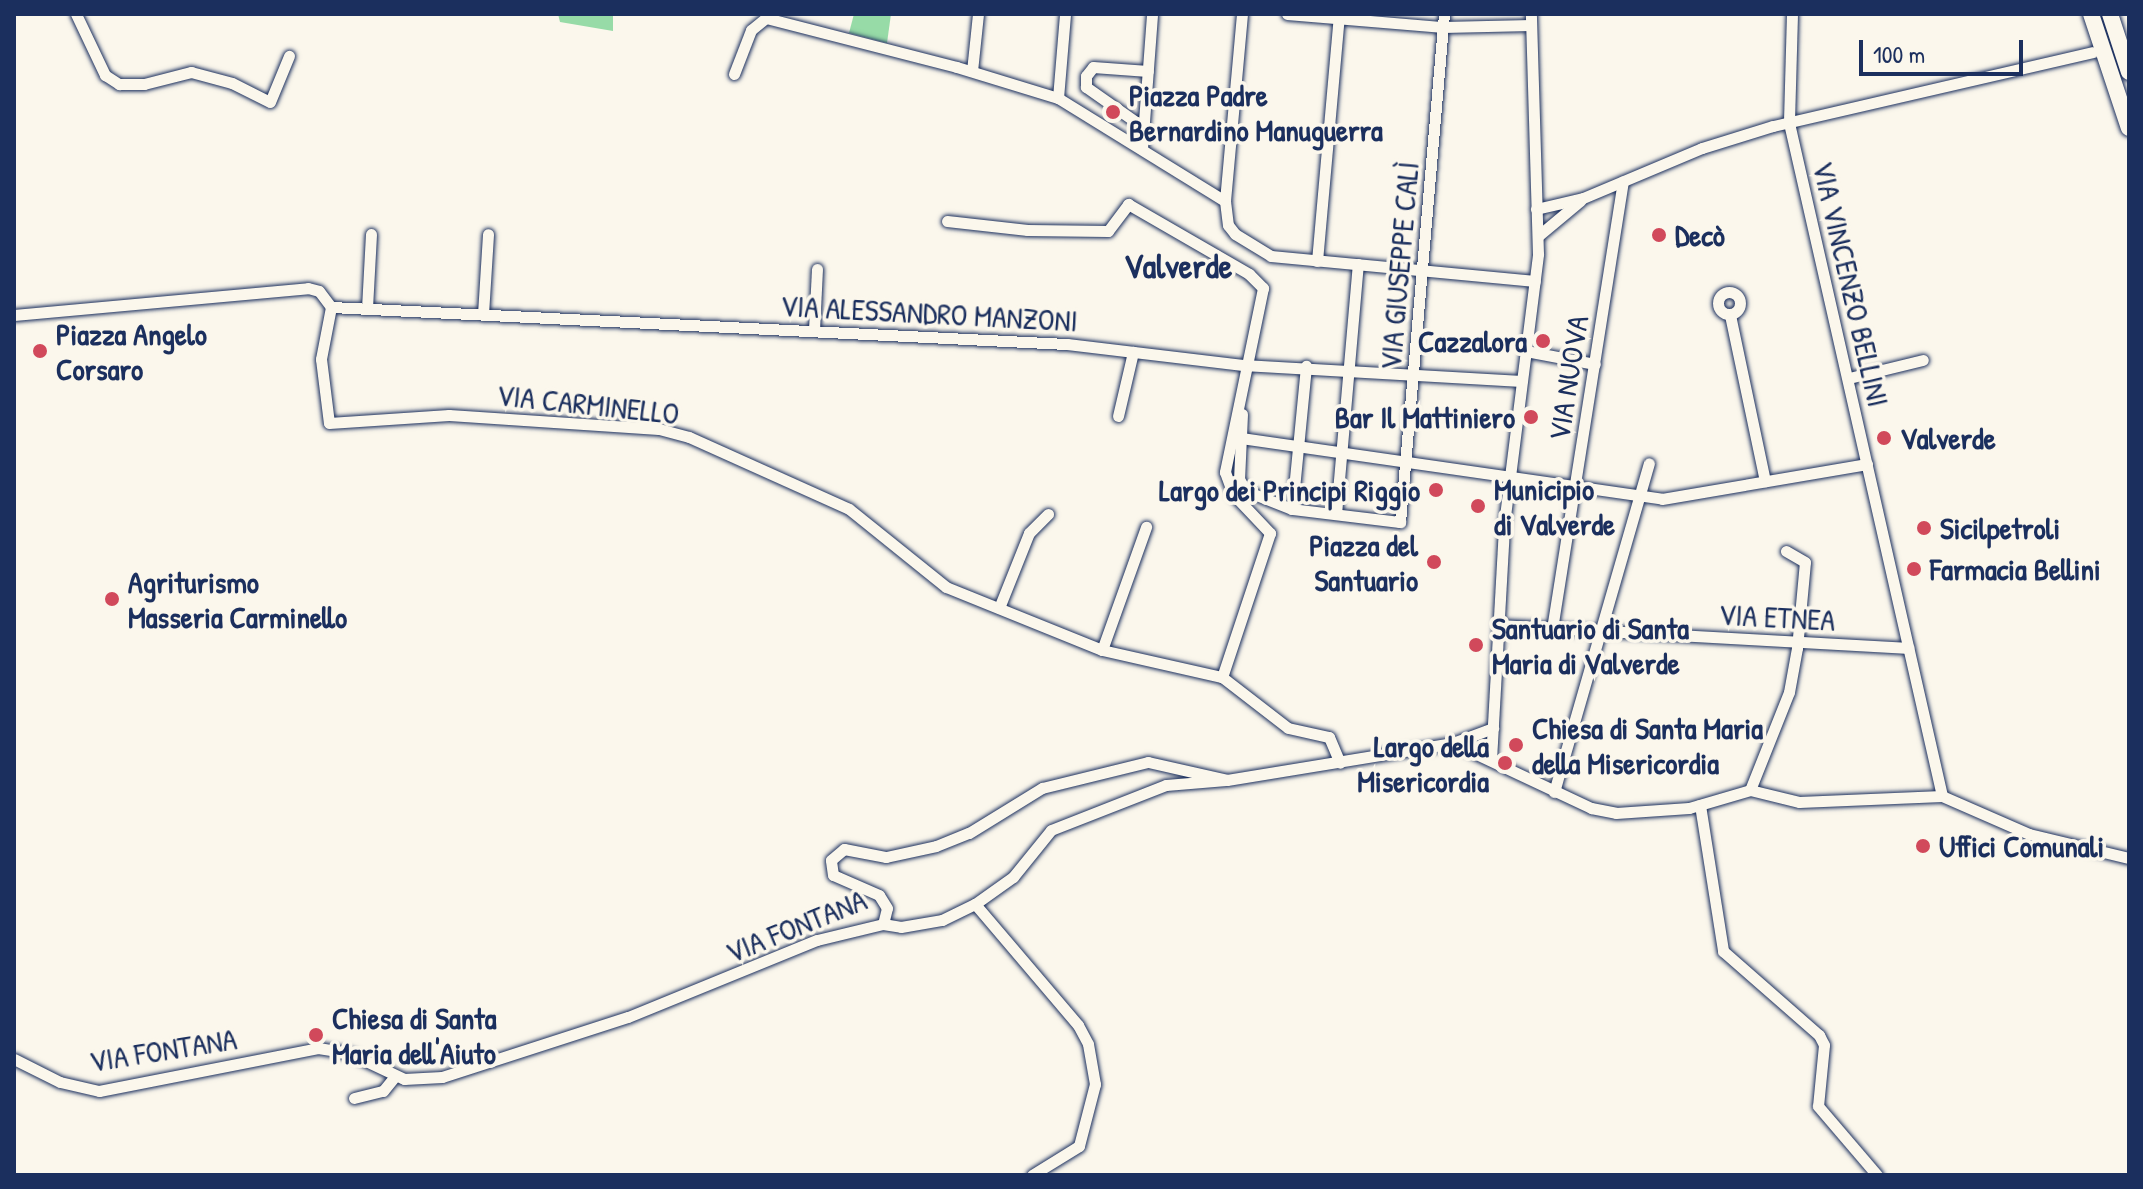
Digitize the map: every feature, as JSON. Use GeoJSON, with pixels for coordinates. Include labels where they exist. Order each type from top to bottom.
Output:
{"type":"FeatureCollection","features":[{"type":"Feature","properties":{"kind":"highway"},"geometry":{"type":"LineString","coordinates":[[2091,14],[2129,128]]}},
{"type":"Feature","properties":{"kind":"highway"},"geometry":{"type":"LineString","coordinates":[[2110,14],[2129,72]]}},
{"type":"Feature","properties":{"kind":"street"},"geometry":{"type":"LineString","coordinates":[[76,14],[105,75],[119,84],[144,84],[191,72],[232,83],[270,102],[289,56]]}},
{"type":"Feature","properties":{"kind":"street"},"geometry":{"type":"LineString","coordinates":[[972,71],[978,14]]}},
{"type":"Feature","properties":{"kind":"street"},"geometry":{"type":"LineString","coordinates":[[1058,98],[1065,14]]}},
{"type":"Feature","properties":{"kind":"street"},"geometry":{"type":"LineString","coordinates":[[1142,148],[1152,14]]}},
{"type":"Feature","properties":{"kind":"street"},"geometry":{"type":"LineString","coordinates":[[1242,14],[1225,201],[1228,225],[1235,234],[1271,256],[1535,281]]}},
{"type":"Feature","properties":{"kind":"street"},"geometry":{"type":"LineString","coordinates":[[1287,14],[1443,27],[1531,20],[1538,236],[1510,476],[1491,760]]}},
{"type":"Feature","properties":{"kind":"street","name":"VIA GIUSEPPE CALÌ"},"geometry":{"type":"LineString","coordinates":[[1336,514],[1400,522],[1444,14]]}},
{"type":"Feature","properties":{"kind":"street","name":"VIA VINCENZO BELLINI"},"geometry":{"type":"LineString","coordinates":[[1792,14],[1789,123],[1942,796]]}},
{"type":"Feature","properties":{"kind":"street"},"geometry":{"type":"LineString","coordinates":[[1317,261],[1339,16]]}},
{"type":"Feature","properties":{"kind":"street"},"geometry":{"type":"LineString","coordinates":[[734,74],[751,30],[766,18],[972,71],[1058,98],[1225,201]]}},
{"type":"Feature","properties":{"kind":"street"},"geometry":{"type":"LineString","coordinates":[[1536,209],[1583,198],[1702,148],[1789,123],[2093,52]]}},
{"type":"Feature","properties":{"kind":"street"},"geometry":{"type":"LineString","coordinates":[[1143,127],[1086,87],[1086,76],[1093,67],[1148,71]]}},
{"type":"Feature","properties":{"kind":"street","name":"VIA NUOVA"},"geometry":{"type":"LineString","coordinates":[[1552,629],[1623,182]]}},
{"type":"Feature","properties":{"kind":"street"},"geometry":{"type":"LineString","coordinates":[[1538,236],[1583,198]]}},
{"type":"Feature","properties":{"kind":"street"},"geometry":{"type":"LineString","coordinates":[[947,221],[1027,230],[1108,231],[1128,204],[1259,282],[1266,295],[1226,460],[1228,486],[1270,533],[1222,677]]}},
{"type":"Feature","properties":{"kind":"street"},"geometry":{"type":"LineString","coordinates":[[367,308],[371,234]]}},
{"type":"Feature","properties":{"kind":"street"},"geometry":{"type":"LineString","coordinates":[[483,314],[488,234]]}},
{"type":"Feature","properties":{"kind":"street"},"geometry":{"type":"LineString","coordinates":[[1240,402],[1239,479],[1246,491],[1292,509],[1336,514],[1358,264]]}},
{"type":"Feature","properties":{"kind":"street"},"geometry":{"type":"LineString","coordinates":[[814,330],[817,269]]}},
{"type":"Feature","properties":{"kind":"street"},"geometry":{"type":"LineString","coordinates":[[14,315],[308,288],[319,291],[331,307]]}},
{"type":"Feature","properties":{"kind":"street","name":"VIA ALESSANDRO MANZONI"},"geometry":{"type":"LineString","coordinates":[[331,307],[1067,344],[1251,365],[1522,381]]}},
{"type":"Feature","properties":{"kind":"street","name":"VIA CARMINELLO"},"geometry":{"type":"LineString","coordinates":[[331,307],[321,368],[329,423],[449,415],[659,429],[689,437],[849,509],[946,587],[1102,650],[1222,677],[1288,728],[1329,737],[1340,763]]}},
{"type":"Feature","properties":{"kind":"street"},"geometry":{"type":"LineString","coordinates":[[1730,315],[1733,343],[1765,481]]}},
{"type":"Feature","properties":{"kind":"street"},"geometry":{"type":"LineString","coordinates":[[1526,351],[1595,364]]}},
{"type":"Feature","properties":{"kind":"street"},"geometry":{"type":"LineString","coordinates":[[1118,416],[1133,352]]}},
{"type":"Feature","properties":{"kind":"street"},"geometry":{"type":"LineString","coordinates":[[1849,378],[1923,360]]}},
{"type":"Feature","properties":{"kind":"street"},"geometry":{"type":"LineString","coordinates":[[1292,509],[1306,366]]}},
{"type":"Feature","properties":{"kind":"street"},"geometry":{"type":"LineString","coordinates":[[1241,438],[1662,499],[1867,464]]}},
{"type":"Feature","properties":{"kind":"street"},"geometry":{"type":"LineString","coordinates":[[1554,792],[1649,463]]}},
{"type":"Feature","properties":{"kind":"street"},"geometry":{"type":"LineString","coordinates":[[999,608],[1029,533],[1048,514]]}},
{"type":"Feature","properties":{"kind":"street"},"geometry":{"type":"LineString","coordinates":[[1102,650],[1146,527]]}},
{"type":"Feature","properties":{"kind":"street"},"geometry":{"type":"LineString","coordinates":[[1750,790],[1789,692],[1797,642],[1805,562],[1786,551]]}},
{"type":"Feature","properties":{"kind":"street","name":"VIA ETNEA"},"geometry":{"type":"LineString","coordinates":[[1499,625],[1908,648]]}},
{"type":"Feature","properties":{"kind":"street","name":"VIA FONTANA"},"geometry":{"type":"LineString","coordinates":[[14,1059],[60,1082],[99,1091],[318,1048],[349,1053],[395,1076],[442,1077],[519,1056],[817,940],[883,924],[887,908],[879,895],[833,875],[836,853],[852,849],[886,857],[936,846],[969,833],[1042,788],[1148,762],[1227,780],[1453,743],[1493,728]]}},
{"type":"Feature","properties":{"kind":"street"},"geometry":{"type":"LineString","coordinates":[[1453,743],[1591,808],[1616,813],[1700,805],[1750,790],[1799,802],[1942,796],[2029,834],[2129,858]]}},
{"type":"Feature","properties":{"kind":"street"},"geometry":{"type":"LineString","coordinates":[[883,924],[942,920],[975,904],[1013,877],[1051,830],[1166,785],[1227,780]]}},
{"type":"Feature","properties":{"kind":"street"},"geometry":{"type":"LineString","coordinates":[[1700,805],[1723,951],[1819,1035],[1824,1054],[1818,1106],[1877,1175]]}},
{"type":"Feature","properties":{"kind":"street"},"geometry":{"type":"LineString","coordinates":[[975,904],[1078,1025],[1091,1056],[1093,1099],[1079,1146],[1032,1175]]}},
{"type":"Feature","properties":{"kind":"street"},"geometry":{"type":"LineString","coordinates":[[354,1098],[383,1091],[395,1076]]}},
{"type":"Feature","properties":{"kind":"green space"},"geometry":{"type":"Polygon","coordinates":[[[558,14],[613,14],[613,31],[560,22],[558,14]]]}},
{"type":"Feature","properties":{"kind":"green space"},"geometry":{"type":"Polygon","coordinates":[[[854,14],[891,14],[887,43],[849,33],[854,14]]]}},
{"type":"Feature","properties":{"kind":"place","name":"Piazza Padre Bernardino Manuguerra"},"geometry":{"type":"Point","coordinates":[1113,112]}},
{"type":"Feature","properties":{"kind":"place","name":"Decò"},"geometry":{"type":"Point","coordinates":[1659,235]}},
{"type":"Feature","properties":{"kind":"place","name":"Cazzalora"},"geometry":{"type":"Point","coordinates":[1543,341]}},
{"type":"Feature","properties":{"kind":"place","name":"Piazza Angelo Corsaro"},"geometry":{"type":"Point","coordinates":[40,351]}},
{"type":"Feature","properties":{"kind":"place","name":"Bar Il Mattiniero"},"geometry":{"type":"Point","coordinates":[1531,417]}},
{"type":"Feature","properties":{"kind":"place","name":"Valverde"},"geometry":{"type":"Point","coordinates":[1884,438]}},
{"type":"Feature","properties":{"kind":"place","name":"Largo dei Principi Riggio"},"geometry":{"type":"Point","coordinates":[1436,490]}},
{"type":"Feature","properties":{"kind":"place","name":"Municipio di Valverde"},"geometry":{"type":"Point","coordinates":[1478,506]}},
{"type":"Feature","properties":{"kind":"place","name":"Sicilpetroli"},"geometry":{"type":"Point","coordinates":[1924,528]}},
{"type":"Feature","properties":{"kind":"place","name":"Piazza del Santuario"},"geometry":{"type":"Point","coordinates":[1434,562]}},
{"type":"Feature","properties":{"kind":"place","name":"Farmacia Bellini"},"geometry":{"type":"Point","coordinates":[1914,569]}},
{"type":"Feature","properties":{"kind":"place","name":"Agriturismo Masseria Carminello"},"geometry":{"type":"Point","coordinates":[112,599]}},
{"type":"Feature","properties":{"kind":"place","name":"Santuario di Santa Maria di Valverde"},"geometry":{"type":"Point","coordinates":[1476,645]}},
{"type":"Feature","properties":{"kind":"place","name":"Chiesa di Santa Maria della Misericordia"},"geometry":{"type":"Point","coordinates":[1516,745]}},
{"type":"Feature","properties":{"kind":"place","name":"Largo della Misericordia"},"geometry":{"type":"Point","coordinates":[1505,763]}},
{"type":"Feature","properties":{"kind":"place","name":"Uffici Comunali"},"geometry":{"type":"Point","coordinates":[1923,846]}},
{"type":"Feature","properties":{"kind":"place","name":"Chiesa di Santa Maria dell'Aiuto"},"geometry":{"type":"Point","coordinates":[316,1035]}},
{"type":"Feature","properties":{"kind":"district","name":"Valverde"},"geometry":{"type":"Point","coordinates":[1178,267]}}]}
